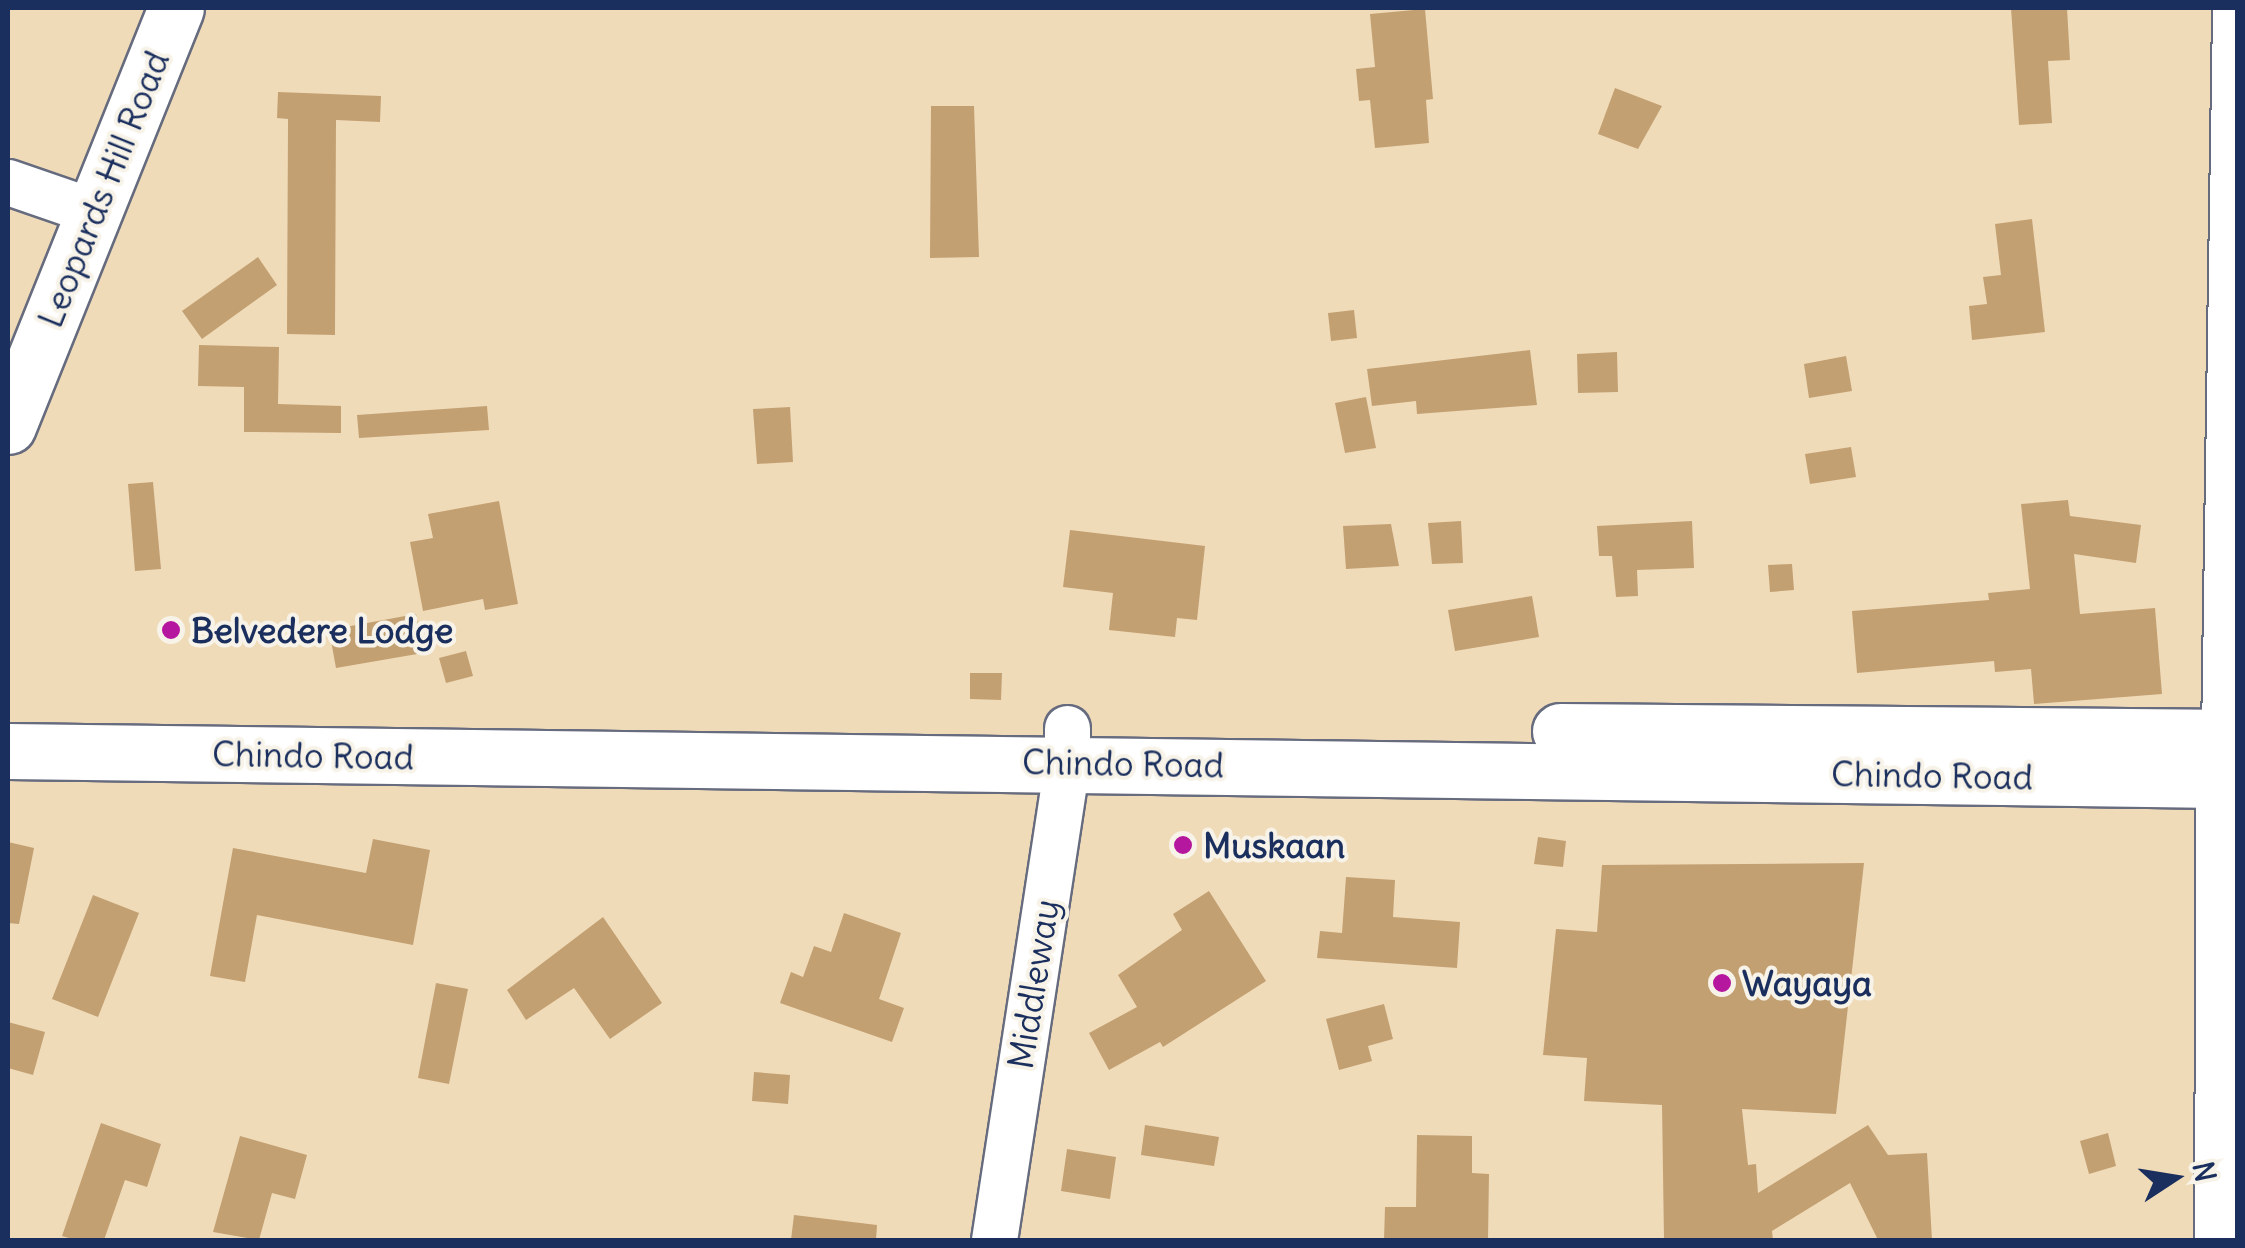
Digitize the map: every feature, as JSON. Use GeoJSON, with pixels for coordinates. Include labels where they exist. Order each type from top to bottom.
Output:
{"type":"FeatureCollection","features":[{"type":"Feature","properties":{"kind":"main road","name":"Leopards Hill Road"},"geometry":{"type":"LineString","coordinates":[[8,426],[176,8]]}},
{"type":"Feature","properties":{"kind":"main road","name":"Chindo Road"},"geometry":{"type":"LineString","coordinates":[[8,714],[1067,745]]}},
{"type":"Feature","properties":{"kind":"main road","name":"Chindo Road"},"geometry":{"type":"LineString","coordinates":[[8,751],[1067,745],[2231,758]]}},
{"type":"Feature","properties":{"kind":"main road"},"geometry":{"type":"LineString","coordinates":[[2222,1240],[2231,758]]}},
{"type":"Feature","properties":{"kind":"street"},"geometry":{"type":"LineString","coordinates":[[2231,758],[2235,8]]}},
{"type":"Feature","properties":{"kind":"street"},"geometry":{"type":"LineString","coordinates":[[8,182],[95,212]]}},
{"type":"Feature","properties":{"kind":"street","name":"Middleway"},"geometry":{"type":"LineString","coordinates":[[994,1240],[1067,745]]}},
{"type":"Feature","properties":{"kind":"building"},"geometry":{"type":"Polygon","coordinates":[[[2011,8],[2067,8],[2070,60],[2048,61],[2052,123],[2019,125],[2011,8]]]}},
{"type":"Feature","properties":{"kind":"building"},"geometry":{"type":"Polygon","coordinates":[[[1425,9],[1433,99],[1426,100],[1429,143],[1375,148],[1370,100],[1359,101],[1356,69],[1375,67],[1370,14],[1425,9]]]}},
{"type":"Feature","properties":{"kind":"building"},"geometry":{"type":"Polygon","coordinates":[[[1615,88],[1662,106],[1638,149],[1598,134],[1615,88]]]}},
{"type":"Feature","properties":{"kind":"building"},"geometry":{"type":"Polygon","coordinates":[[[278,92],[381,96],[380,122],[336,120],[335,335],[287,334],[288,119],[277,118],[278,92]]]}},
{"type":"Feature","properties":{"kind":"building"},"geometry":{"type":"Polygon","coordinates":[[[931,106],[974,106],[979,257],[930,258],[931,106]]]}},
{"type":"Feature","properties":{"kind":"building"},"geometry":{"type":"Polygon","coordinates":[[[2032,219],[2045,332],[1972,340],[1969,306],[1987,304],[1983,277],[2001,275],[1995,224],[2032,219]]]}},
{"type":"Feature","properties":{"kind":"building"},"geometry":{"type":"Polygon","coordinates":[[[258,257],[277,285],[202,339],[182,311],[258,257]]]}},
{"type":"Feature","properties":{"kind":"building"},"geometry":{"type":"Polygon","coordinates":[[[1354,310],[1357,338],[1331,341],[1328,313],[1354,310]]]}},
{"type":"Feature","properties":{"kind":"building"},"geometry":{"type":"Polygon","coordinates":[[[199,345],[279,347],[278,404],[341,406],[341,433],[244,432],[244,387],[198,386],[199,345]]]}},
{"type":"Feature","properties":{"kind":"building"},"geometry":{"type":"Polygon","coordinates":[[[1530,350],[1537,405],[1417,414],[1416,401],[1372,406],[1367,369],[1530,350]]]}},
{"type":"Feature","properties":{"kind":"building"},"geometry":{"type":"Polygon","coordinates":[[[1617,352],[1618,392],[1578,393],[1577,354],[1617,352]]]}},
{"type":"Feature","properties":{"kind":"building"},"geometry":{"type":"Polygon","coordinates":[[[1846,356],[1852,391],[1809,398],[1804,364],[1846,356]]]}},
{"type":"Feature","properties":{"kind":"building"},"geometry":{"type":"Polygon","coordinates":[[[1366,397],[1376,448],[1345,453],[1335,403],[1366,397]]]}},
{"type":"Feature","properties":{"kind":"building"},"geometry":{"type":"Polygon","coordinates":[[[487,406],[489,430],[359,438],[357,415],[487,406]]]}},
{"type":"Feature","properties":{"kind":"building"},"geometry":{"type":"Polygon","coordinates":[[[790,407],[793,462],[757,464],[753,409],[790,407]]]}},
{"type":"Feature","properties":{"kind":"building"},"geometry":{"type":"Polygon","coordinates":[[[1851,447],[1856,477],[1810,484],[1805,454],[1851,447]]]}},
{"type":"Feature","properties":{"kind":"building"},"geometry":{"type":"Polygon","coordinates":[[[153,482],[161,569],[135,571],[128,484],[153,482]]]}},
{"type":"Feature","properties":{"kind":"building"},"geometry":{"type":"Polygon","coordinates":[[[2068,500],[2070,516],[2141,525],[2136,563],[2074,554],[2080,614],[2155,608],[2162,694],[2034,704],[2031,669],[1995,672],[1994,661],[1857,673],[1852,611],[1989,600],[1988,593],[2030,589],[2021,504],[2068,500]]]}},
{"type":"Feature","properties":{"kind":"building"},"geometry":{"type":"Polygon","coordinates":[[[499,501],[518,604],[485,610],[483,599],[423,611],[410,542],[433,538],[428,514],[499,501]]]}},
{"type":"Feature","properties":{"kind":"building"},"geometry":{"type":"Polygon","coordinates":[[[1461,521],[1463,563],[1432,564],[1428,523],[1461,521]]]}},
{"type":"Feature","properties":{"kind":"building"},"geometry":{"type":"Polygon","coordinates":[[[1692,521],[1694,568],[1637,570],[1638,596],[1616,597],[1612,556],[1599,556],[1597,526],[1692,521]]]}},
{"type":"Feature","properties":{"kind":"building"},"geometry":{"type":"Polygon","coordinates":[[[1391,524],[1399,566],[1346,569],[1343,526],[1391,524]]]}},
{"type":"Feature","properties":{"kind":"building"},"geometry":{"type":"Polygon","coordinates":[[[1070,530],[1205,546],[1197,620],[1177,618],[1175,637],[1109,630],[1113,593],[1063,587],[1070,530]]]}},
{"type":"Feature","properties":{"kind":"building"},"geometry":{"type":"Polygon","coordinates":[[[1792,564],[1794,590],[1770,592],[1768,565],[1792,564]]]}},
{"type":"Feature","properties":{"kind":"building"},"geometry":{"type":"Polygon","coordinates":[[[1532,596],[1539,637],[1455,651],[1448,610],[1532,596]]]}},
{"type":"Feature","properties":{"kind":"building"},"geometry":{"type":"Polygon","coordinates":[[[416,614],[423,653],[336,668],[329,630],[416,614]]]}},
{"type":"Feature","properties":{"kind":"building"},"geometry":{"type":"Polygon","coordinates":[[[466,651],[473,676],[446,683],[439,658],[466,651]]]}},
{"type":"Feature","properties":{"kind":"building"},"geometry":{"type":"Polygon","coordinates":[[[970,673],[1002,673],[1001,700],[970,699],[970,673]]]}},
{"type":"Feature","properties":{"kind":"building"},"geometry":{"type":"Polygon","coordinates":[[[1538,837],[1566,841],[1563,867],[1534,864],[1538,837]]]}},
{"type":"Feature","properties":{"kind":"building"},"geometry":{"type":"Polygon","coordinates":[[[373,839],[430,850],[413,945],[257,915],[245,982],[210,976],[233,848],[366,873],[373,839]]]}},
{"type":"Feature","properties":{"kind":"building"},"geometry":{"type":"Polygon","coordinates":[[[8,842],[34,848],[19,924],[8,923],[8,842]]]}},
{"type":"Feature","properties":{"kind":"building","name":"Wayaya"},"geometry":{"type":"Polygon","coordinates":[[[1864,863],[1836,1114],[1742,1109],[1748,1165],[1756,1164],[1758,1193],[1868,1125],[1888,1155],[1927,1153],[1932,1240],[1878,1240],[1850,1183],[1772,1231],[1773,1240],[1664,1240],[1662,1105],[1584,1101],[1587,1058],[1543,1055],[1556,929],[1597,932],[1602,865],[1864,863]]]}},
{"type":"Feature","properties":{"kind":"building"},"geometry":{"type":"Polygon","coordinates":[[[1346,877],[1395,880],[1393,917],[1460,922],[1457,968],[1317,958],[1320,931],[1342,933],[1346,877]]]}},
{"type":"Feature","properties":{"kind":"building"},"geometry":{"type":"Polygon","coordinates":[[[1209,891],[1266,981],[1163,1047],[1160,1042],[1109,1070],[1089,1033],[1137,1007],[1118,975],[1182,930],[1173,914],[1209,891]]]}},
{"type":"Feature","properties":{"kind":"building"},"geometry":{"type":"Polygon","coordinates":[[[93,895],[139,913],[98,1017],[52,999],[93,895]]]}},
{"type":"Feature","properties":{"kind":"building"},"geometry":{"type":"Polygon","coordinates":[[[844,913],[901,933],[879,999],[904,1008],[892,1042],[780,1003],[791,972],[803,977],[814,946],[831,952],[844,913]]]}},
{"type":"Feature","properties":{"kind":"building"},"geometry":{"type":"Polygon","coordinates":[[[603,917],[662,1003],[610,1039],[574,988],[526,1020],[507,990],[603,917]]]}},
{"type":"Feature","properties":{"kind":"building"},"geometry":{"type":"Polygon","coordinates":[[[436,983],[468,989],[449,1084],[418,1078],[436,983]]]}},
{"type":"Feature","properties":{"kind":"building"},"geometry":{"type":"Polygon","coordinates":[[[1384,1004],[1393,1039],[1368,1046],[1372,1061],[1339,1070],[1326,1019],[1384,1004]]]}},
{"type":"Feature","properties":{"kind":"building"},"geometry":{"type":"Polygon","coordinates":[[[8,1022],[45,1032],[33,1075],[8,1068],[8,1022]]]}},
{"type":"Feature","properties":{"kind":"building"},"geometry":{"type":"Polygon","coordinates":[[[754,1072],[790,1075],[788,1104],[752,1101],[754,1072]]]}},
{"type":"Feature","properties":{"kind":"building"},"geometry":{"type":"Polygon","coordinates":[[[101,1123],[161,1144],[147,1187],[125,1180],[104,1240],[76,1240],[62,1236],[101,1123]]]}},
{"type":"Feature","properties":{"kind":"building"},"geometry":{"type":"Polygon","coordinates":[[[1145,1125],[1219,1137],[1214,1166],[1141,1155],[1145,1125]]]}},
{"type":"Feature","properties":{"kind":"building"},"geometry":{"type":"Polygon","coordinates":[[[2108,1133],[2116,1166],[2089,1174],[2080,1141],[2108,1133]]]}},
{"type":"Feature","properties":{"kind":"building"},"geometry":{"type":"Polygon","coordinates":[[[1417,1135],[1472,1136],[1472,1173],[1489,1174],[1488,1240],[1384,1240],[1385,1207],[1416,1207],[1417,1135]]]}},
{"type":"Feature","properties":{"kind":"building"},"geometry":{"type":"Polygon","coordinates":[[[240,1136],[307,1155],[295,1199],[272,1193],[259,1240],[213,1232],[240,1136]]]}},
{"type":"Feature","properties":{"kind":"building"},"geometry":{"type":"Polygon","coordinates":[[[1067,1149],[1116,1157],[1110,1199],[1061,1191],[1067,1149]]]}},
{"type":"Feature","properties":{"kind":"building"},"geometry":{"type":"Polygon","coordinates":[[[794,1215],[877,1225],[876,1240],[791,1240],[794,1215]]]}},
{"type":"Feature","properties":{"kind":"place","name":"Belvedere Lodge"},"geometry":{"type":"Point","coordinates":[171,630]}},
{"type":"Feature","properties":{"kind":"place","name":"Muskaan"},"geometry":{"type":"Point","coordinates":[1183,845]}},
{"type":"Feature","properties":{"kind":"place","name":"Wayaya"},"geometry":{"type":"Point","coordinates":[1722,983]}}]}
